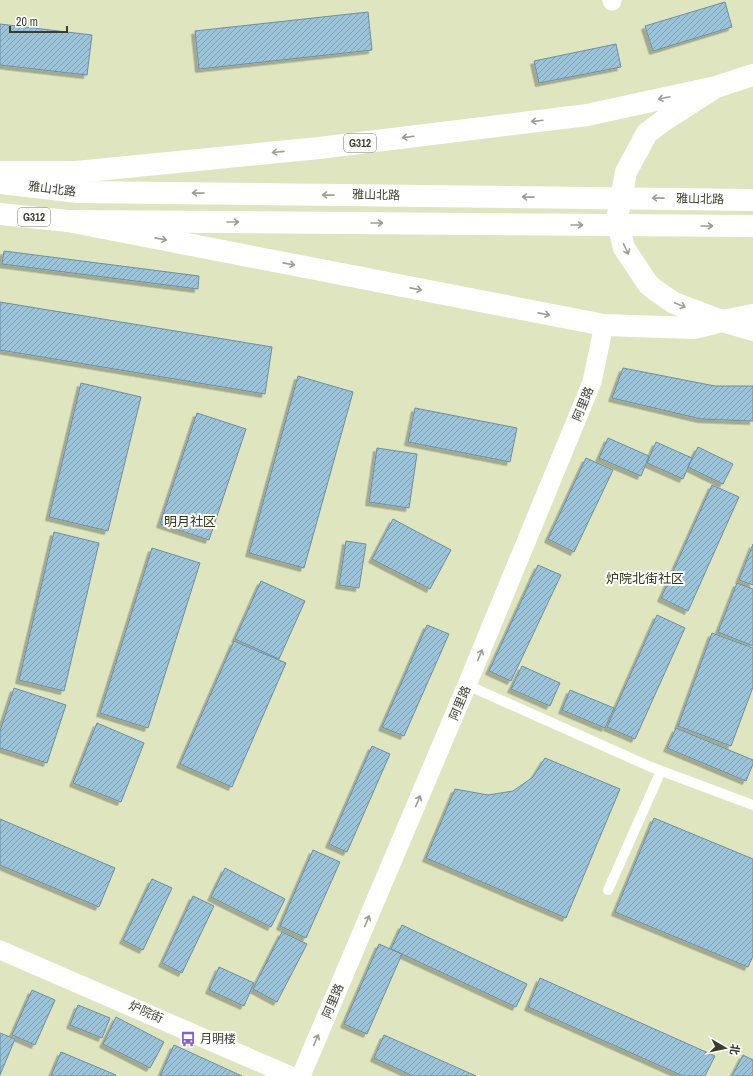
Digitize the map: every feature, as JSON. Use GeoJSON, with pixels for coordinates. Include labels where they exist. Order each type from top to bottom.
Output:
{"type":"FeatureCollection","features":[{"type":"Feature","properties":{"kind":"main road","name":"G312"},"geometry":{"type":"LineString","coordinates":[[716,87],[753,75]]}},
{"type":"Feature","properties":{"kind":"main road"},"geometry":{"type":"LineString","coordinates":[[716,87],[647,133],[626,172],[617,219],[624,248],[648,284],[655,290],[674,303],[722,321],[753,330]]}},
{"type":"Feature","properties":{"kind":"main road","name":"雅山北路"},"geometry":{"type":"LineString","coordinates":[[0,172],[76,172],[318,148],[587,115],[716,87]]}},
{"type":"Feature","properties":{"kind":"main road","name":"雅山北路"},"geometry":{"type":"LineString","coordinates":[[0,183],[78,192],[753,200]]}},
{"type":"Feature","properties":{"kind":"main road","name":"G312"},"geometry":{"type":"LineString","coordinates":[[0,214],[68,220],[604,325],[694,328],[722,321]]}},
{"type":"Feature","properties":{"kind":"main road"},"geometry":{"type":"LineString","coordinates":[[68,220],[753,226]]}},
{"type":"Feature","properties":{"kind":"main road"},"geometry":{"type":"LineString","coordinates":[[722,321],[753,315]]}},
{"type":"Feature","properties":{"kind":"street","name":"阿里路"},"geometry":{"type":"LineString","coordinates":[[301,1076],[467,685],[592,382],[604,325]]}},
{"type":"Feature","properties":{"kind":"street","name":"炉院街"},"geometry":{"type":"LineString","coordinates":[[0,950],[291,1076]]}},
{"type":"Feature","properties":{"kind":"lane"},"geometry":{"type":"LineString","coordinates":[[467,685],[661,770],[753,805]]}},
{"type":"Feature","properties":{"kind":"lane"},"geometry":{"type":"LineString","coordinates":[[608,890],[661,770]]}},
{"type":"Feature","properties":{"kind":"building"},"geometry":{"type":"Polygon","coordinates":[[[725,2],[732,27],[653,51],[645,26],[725,2]]]}},
{"type":"Feature","properties":{"kind":"building"},"geometry":{"type":"Polygon","coordinates":[[[368,12],[372,50],[199,69],[195,31],[368,12]]]}},
{"type":"Feature","properties":{"kind":"building"},"geometry":{"type":"Polygon","coordinates":[[[0,24],[92,35],[87,75],[0,65],[0,24]]]}},
{"type":"Feature","properties":{"kind":"building"},"geometry":{"type":"Polygon","coordinates":[[[616,44],[621,67],[539,83],[534,61],[616,44]]]}},
{"type":"Feature","properties":{"kind":"building"},"geometry":{"type":"Polygon","coordinates":[[[4,251],[199,276],[198,289],[2,264],[4,251]]]}},
{"type":"Feature","properties":{"kind":"building"},"geometry":{"type":"Polygon","coordinates":[[[0,302],[272,347],[265,394],[0,350],[0,302]]]}},
{"type":"Feature","properties":{"kind":"building"},"geometry":{"type":"Polygon","coordinates":[[[623,368],[715,386],[753,386],[753,421],[701,419],[612,398],[623,368]]]}},
{"type":"Feature","properties":{"kind":"building"},"geometry":{"type":"Polygon","coordinates":[[[298,376],[353,392],[304,568],[249,553],[298,376]]]}},
{"type":"Feature","properties":{"kind":"building"},"geometry":{"type":"Polygon","coordinates":[[[81,383],[141,397],[108,531],[49,517],[81,383]]]}},
{"type":"Feature","properties":{"kind":"building"},"geometry":{"type":"Polygon","coordinates":[[[415,408],[517,428],[510,462],[408,442],[415,408]]]}},
{"type":"Feature","properties":{"kind":"building"},"geometry":{"type":"Polygon","coordinates":[[[197,413],[246,429],[209,540],[160,524],[197,413]]]}},
{"type":"Feature","properties":{"kind":"building"},"geometry":{"type":"Polygon","coordinates":[[[608,438],[649,456],[641,476],[599,458],[608,438]]]}},
{"type":"Feature","properties":{"kind":"building"},"geometry":{"type":"Polygon","coordinates":[[[656,442],[692,458],[683,479],[647,463],[656,442]]]}},
{"type":"Feature","properties":{"kind":"building"},"geometry":{"type":"Polygon","coordinates":[[[698,447],[733,464],[723,484],[688,467],[698,447]]]}},
{"type":"Feature","properties":{"kind":"building"},"geometry":{"type":"Polygon","coordinates":[[[377,448],[417,454],[409,508],[369,502],[377,448]]]}},
{"type":"Feature","properties":{"kind":"building"},"geometry":{"type":"Polygon","coordinates":[[[586,458],[613,470],[574,552],[548,539],[586,458]]]}},
{"type":"Feature","properties":{"kind":"building"},"geometry":{"type":"Polygon","coordinates":[[[712,485],[739,497],[688,611],[661,598],[712,485]]]}},
{"type":"Feature","properties":{"kind":"building"},"geometry":{"type":"Polygon","coordinates":[[[393,519],[451,550],[430,589],[372,559],[393,519]]]}},
{"type":"Feature","properties":{"kind":"building"},"geometry":{"type":"Polygon","coordinates":[[[54,532],[99,543],[64,691],[19,680],[54,532]]]}},
{"type":"Feature","properties":{"kind":"building"},"geometry":{"type":"Polygon","coordinates":[[[346,541],[366,544],[359,588],[339,585],[346,541]]]}},
{"type":"Feature","properties":{"kind":"building"},"geometry":{"type":"Polygon","coordinates":[[[753,544],[753,585],[739,580],[753,544]]]}},
{"type":"Feature","properties":{"kind":"building"},"geometry":{"type":"Polygon","coordinates":[[[152,548],[200,563],[148,728],[100,713],[152,548]]]}},
{"type":"Feature","properties":{"kind":"building"},"geometry":{"type":"Polygon","coordinates":[[[538,565],[561,575],[511,681],[489,671],[538,565]]]}},
{"type":"Feature","properties":{"kind":"building"},"geometry":{"type":"Polygon","coordinates":[[[261,581],[305,601],[279,659],[235,639],[261,581]]]}},
{"type":"Feature","properties":{"kind":"building"},"geometry":{"type":"Polygon","coordinates":[[[737,583],[753,589],[753,646],[718,632],[737,583]]]}},
{"type":"Feature","properties":{"kind":"building"},"geometry":{"type":"Polygon","coordinates":[[[657,615],[685,628],[635,739],[607,727],[657,615]]]}},
{"type":"Feature","properties":{"kind":"building"},"geometry":{"type":"Polygon","coordinates":[[[427,625],[449,634],[404,736],[382,727],[427,625]]]}},
{"type":"Feature","properties":{"kind":"building"},"geometry":{"type":"Polygon","coordinates":[[[712,633],[753,648],[753,687],[731,746],[678,726],[712,633]]]}},
{"type":"Feature","properties":{"kind":"building"},"geometry":{"type":"Polygon","coordinates":[[[234,641],[286,663],[232,787],[180,764],[234,641]]]}},
{"type":"Feature","properties":{"kind":"building"},"geometry":{"type":"Polygon","coordinates":[[[522,666],[560,683],[550,706],[511,689],[522,666]]]}},
{"type":"Feature","properties":{"kind":"building"},"geometry":{"type":"Polygon","coordinates":[[[14,688],[66,705],[47,763],[0,748],[0,731],[14,688]]]}},
{"type":"Feature","properties":{"kind":"building"},"geometry":{"type":"Polygon","coordinates":[[[570,690],[614,708],[605,728],[562,710],[570,690]]]}},
{"type":"Feature","properties":{"kind":"building"},"geometry":{"type":"Polygon","coordinates":[[[97,723],[144,743],[121,802],[73,783],[97,723]]]}},
{"type":"Feature","properties":{"kind":"building"},"geometry":{"type":"Polygon","coordinates":[[[676,728],[753,760],[753,764],[746,781],[667,748],[676,728]]]}},
{"type":"Feature","properties":{"kind":"building"},"geometry":{"type":"Polygon","coordinates":[[[372,746],[390,754],[347,852],[329,844],[372,746]]]}},
{"type":"Feature","properties":{"kind":"building"},"geometry":{"type":"Polygon","coordinates":[[[545,758],[620,789],[566,918],[426,858],[455,789],[488,795],[513,791],[533,777],[545,758]]]}},
{"type":"Feature","properties":{"kind":"building"},"geometry":{"type":"Polygon","coordinates":[[[654,818],[753,859],[753,956],[748,967],[615,912],[654,818]]]}},
{"type":"Feature","properties":{"kind":"building"},"geometry":{"type":"Polygon","coordinates":[[[0,819],[115,868],[99,907],[0,865],[0,819]]]}},
{"type":"Feature","properties":{"kind":"building"},"geometry":{"type":"Polygon","coordinates":[[[313,850],[340,862],[306,938],[280,926],[313,850]]]}},
{"type":"Feature","properties":{"kind":"building"},"geometry":{"type":"Polygon","coordinates":[[[225,868],[285,899],[271,927],[211,897],[225,868]]]}},
{"type":"Feature","properties":{"kind":"building"},"geometry":{"type":"Polygon","coordinates":[[[152,879],[172,888],[143,950],[123,940],[152,879]]]}},
{"type":"Feature","properties":{"kind":"building"},"geometry":{"type":"Polygon","coordinates":[[[193,896],[214,906],[182,973],[162,963],[193,896]]]}},
{"type":"Feature","properties":{"kind":"building"},"geometry":{"type":"Polygon","coordinates":[[[402,925],[527,984],[516,1007],[391,949],[402,925]]]}},
{"type":"Feature","properties":{"kind":"building"},"geometry":{"type":"Polygon","coordinates":[[[282,932],[307,944],[277,1002],[253,989],[282,932]]]}},
{"type":"Feature","properties":{"kind":"building"},"geometry":{"type":"Polygon","coordinates":[[[379,944],[402,954],[367,1034],[344,1024],[379,944]]]}},
{"type":"Feature","properties":{"kind":"building"},"geometry":{"type":"Polygon","coordinates":[[[219,967],[254,983],[244,1006],[209,990],[219,967]]]}},
{"type":"Feature","properties":{"kind":"building"},"geometry":{"type":"Polygon","coordinates":[[[540,978],[715,1056],[705,1076],[683,1076],[528,1007],[540,978]]]}},
{"type":"Feature","properties":{"kind":"building"},"geometry":{"type":"Polygon","coordinates":[[[32,990],[55,1000],[35,1045],[12,1035],[32,990]]]}},
{"type":"Feature","properties":{"kind":"building"},"geometry":{"type":"Polygon","coordinates":[[[78,1005],[110,1018],[102,1038],[70,1025],[78,1005]]]}},
{"type":"Feature","properties":{"kind":"building"},"geometry":{"type":"Polygon","coordinates":[[[116,1017],[164,1042],[150,1068],[103,1044],[116,1017]]]}},
{"type":"Feature","properties":{"kind":"building"},"geometry":{"type":"Polygon","coordinates":[[[0,1033],[15,1039],[0,1075],[0,1033]]]}},
{"type":"Feature","properties":{"kind":"building"},"geometry":{"type":"Polygon","coordinates":[[[384,1035],[476,1076],[413,1076],[374,1058],[384,1035]]]}},
{"type":"Feature","properties":{"kind":"building"},"geometry":{"type":"Polygon","coordinates":[[[174,1045],[242,1076],[160,1076],[174,1045]]]}},
{"type":"Feature","properties":{"kind":"building"},"geometry":{"type":"Polygon","coordinates":[[[61,1052],[116,1075],[51,1076],[61,1052]]]}},
{"type":"Feature","properties":{"kind":"building"},"geometry":{"type":"Polygon","coordinates":[[[743,1055],[753,1060],[753,1076],[732,1076],[743,1055]]]}},
{"type":"Feature","properties":{"kind":"place","name":"月明楼"},"geometry":{"type":"Point","coordinates":[188,1039]}},
{"type":"Feature","properties":{"kind":"district","name":"明月社区"},"geometry":{"type":"Point","coordinates":[190,521]}},
{"type":"Feature","properties":{"kind":"district","name":"炉院北街社区"},"geometry":{"type":"Point","coordinates":[645,578]}}]}
